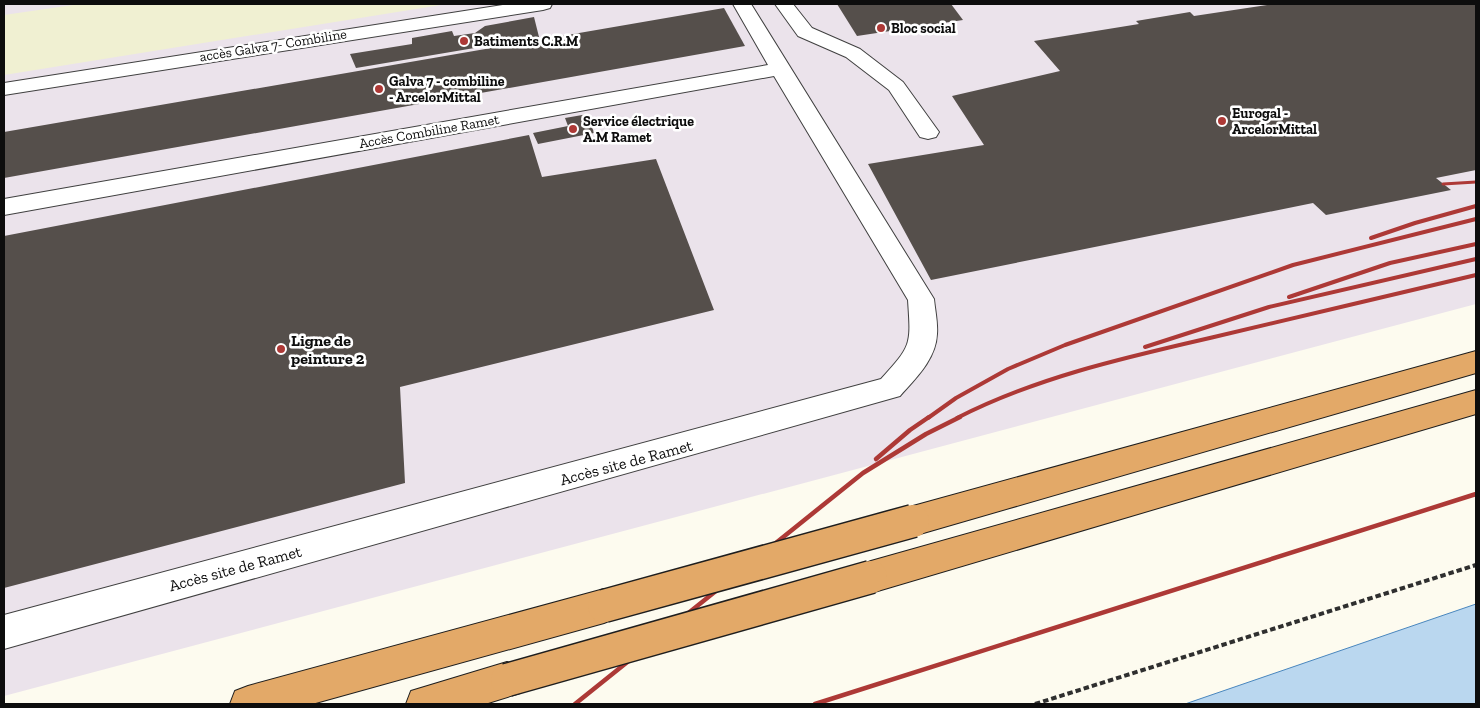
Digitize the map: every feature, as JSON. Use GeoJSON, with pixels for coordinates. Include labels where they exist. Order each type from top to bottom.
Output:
{"type":"FeatureCollection","features":[{"type":"Feature","properties":{"kind":"highway"},"geometry":{"type":"LineString","coordinates":[[248,704],[913,521],[1476,362]]}},
{"type":"Feature","properties":{"kind":"highway"},"geometry":{"type":"LineString","coordinates":[[424,704],[1476,402]]}},
{"type":"Feature","properties":{"kind":"lane","name":"accès Galva 7- Combiline"},"geometry":{"type":"LineString","coordinates":[[4,89],[543,4]]}},
{"type":"Feature","properties":{"kind":"lane"},"geometry":{"type":"LineString","coordinates":[[742,4],[780,69]]}},
{"type":"Feature","properties":{"kind":"lane"},"geometry":{"type":"LineString","coordinates":[[784,4],[805,32],[853,53],[896,86],[928,132]]}},
{"type":"Feature","properties":{"kind":"lane","name":"Accès Combiline Ramet"},"geometry":{"type":"LineString","coordinates":[[4,207],[780,69]]}},
{"type":"Feature","properties":{"kind":"lane","name":"Accès site de Ramet"},"geometry":{"type":"LineString","coordinates":[[4,632],[890,388],[916,359],[924,335],[921,299],[780,69]]}},
{"type":"Feature","properties":{"kind":"path"},"geometry":{"type":"LineString","coordinates":[[1035,704],[1476,565]]}},
{"type":"Feature","properties":{"kind":"shaded area"},"geometry":{"type":"Polygon","coordinates":[[[4,4],[1476,4],[1476,304],[4,696],[4,4]]]}},
{"type":"Feature","properties":{"kind":"green space"},"geometry":{"type":"Polygon","coordinates":[[[80,4],[447,4],[4,75],[4,15],[80,4]]]}},
{"type":"Feature","properties":{"kind":"water"},"geometry":{"type":"Polygon","coordinates":[[[1476,604],[1476,704],[1185,704],[1476,604]]]}},
{"type":"Feature","properties":{"kind":"building","name":"Bloc social"},"geometry":{"type":"Polygon","coordinates":[[[837,4],[951,4],[963,20],[857,36],[837,4]]]}},
{"type":"Feature","properties":{"kind":"building","name":"Eurogal - ArcelorMittal"},"geometry":{"type":"Polygon","coordinates":[[[1273,4],[1476,4],[1476,170],[1436,178],[1451,190],[1326,215],[1313,203],[931,280],[868,164],[984,145],[952,96],[1060,71],[1034,41],[1139,24],[1136,21],[1190,12],[1194,16],[1273,4]]]}},
{"type":"Feature","properties":{"kind":"building","name":"Galva 7 - combiline - ArcelorMittal"},"geometry":{"type":"Polygon","coordinates":[[[724,8],[745,46],[4,178],[4,132],[724,8]]]}},
{"type":"Feature","properties":{"kind":"building","name":"Batiments C.R.M"},"geometry":{"type":"Polygon","coordinates":[[[534,17],[539,37],[356,68],[350,54],[412,44],[412,38],[452,31],[454,36],[475,33],[485,26],[534,17]]]}},
{"type":"Feature","properties":{"kind":"building","name":"Service électrique A.M Ramet"},"geometry":{"type":"Polygon","coordinates":[[[588,114],[594,133],[538,144],[533,133],[568,126],[565,118],[588,114]]]}},
{"type":"Feature","properties":{"kind":"building","name":"Ligne de peinture 2"},"geometry":{"type":"Polygon","coordinates":[[[529,135],[542,177],[656,159],[714,310],[400,387],[405,483],[4,588],[4,236],[529,135]]]}},
{"type":"Feature","properties":{"kind":"railway"},"geometry":{"type":"LineString","coordinates":[[1443,184],[1476,182]]}},
{"type":"Feature","properties":{"kind":"railway"},"geometry":{"type":"LineString","coordinates":[[1371,238],[1415,223],[1476,206]]}},
{"type":"Feature","properties":{"kind":"railway"},"geometry":{"type":"LineString","coordinates":[[928,418],[956,398],[1008,369],[1065,345],[1293,265],[1476,219]]}},
{"type":"Feature","properties":{"kind":"railway"},"geometry":{"type":"LineString","coordinates":[[1289,297],[1390,263],[1476,244]]}},
{"type":"Feature","properties":{"kind":"railway"},"geometry":{"type":"LineString","coordinates":[[1145,347],[1269,307],[1476,259]]}},
{"type":"Feature","properties":{"kind":"railway"},"geometry":{"type":"LineString","coordinates":[[957,418],[1019,391],[1083,370],[1148,352],[1476,275]]}},
{"type":"Feature","properties":{"kind":"railway"},"geometry":{"type":"LineString","coordinates":[[876,459],[910,430],[929,417]]}},
{"type":"Feature","properties":{"kind":"railway"},"geometry":{"type":"LineString","coordinates":[[575,704],[863,473],[926,434],[960,417]]}},
{"type":"Feature","properties":{"kind":"railway"},"geometry":{"type":"LineString","coordinates":[[815,704],[1476,494]]}},
{"type":"Feature","properties":{"kind":"place","name":"Bloc social"},"geometry":{"type":"Point","coordinates":[881,28]}},
{"type":"Feature","properties":{"kind":"place","name":"Batiments C.R.M"},"geometry":{"type":"Point","coordinates":[464,41]}},
{"type":"Feature","properties":{"kind":"place","name":"Galva 7 - combiline - ArcelorMittal"},"geometry":{"type":"Point","coordinates":[379,89]}},
{"type":"Feature","properties":{"kind":"place","name":"Eurogal - ArcelorMittal"},"geometry":{"type":"Point","coordinates":[1222,121]}},
{"type":"Feature","properties":{"kind":"place","name":"Service électrique A.M Ramet"},"geometry":{"type":"Point","coordinates":[573,129]}},
{"type":"Feature","properties":{"kind":"place","name":"Ligne de peinture 2"},"geometry":{"type":"Point","coordinates":[281,349]}}]}
